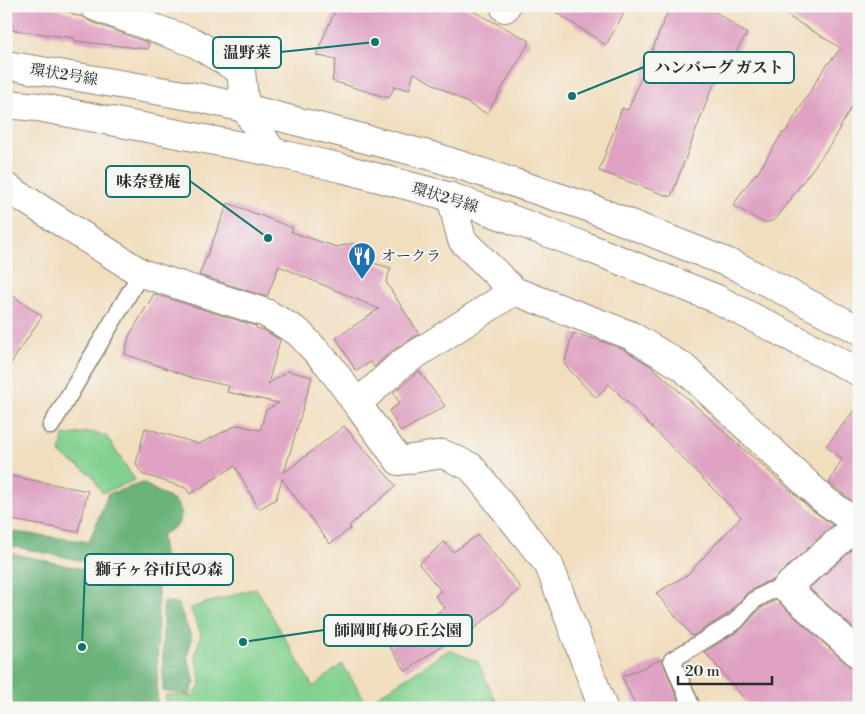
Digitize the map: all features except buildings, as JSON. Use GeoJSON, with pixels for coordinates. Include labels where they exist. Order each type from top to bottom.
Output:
{"type":"FeatureCollection","features":[{"type":"Feature","properties":{"kind":"street"},"geometry":{"type":"LineString","coordinates":[[94,6],[195,43],[241,71],[245,108],[272,152]]}},
{"type":"Feature","properties":{"kind":"street","name":"環状2号線"},"geometry":{"type":"LineString","coordinates":[[6,65],[196,97],[432,156],[585,206],[736,266],[859,330]]}},
{"type":"Feature","properties":{"kind":"street","name":"環状2号線"},"geometry":{"type":"LineString","coordinates":[[6,104],[38,107],[272,152],[342,168],[451,197],[584,246],[717,300],[859,372]]}},
{"type":"Feature","properties":{"kind":"street"},"geometry":{"type":"LineString","coordinates":[[6,187],[141,273],[266,313],[298,332],[330,365],[399,461],[443,454],[471,467],[549,565],[603,708]]}},
{"type":"Feature","properties":{"kind":"street"},"geometry":{"type":"LineString","coordinates":[[451,197],[462,240],[514,290],[630,335],[683,366],[823,499],[858,525],[786,588],[859,654]]}},
{"type":"Feature","properties":{"kind":"street"},"geometry":{"type":"LineString","coordinates":[[357,404],[401,364],[514,290]]}},
{"type":"Feature","properties":{"kind":"lane"},"geometry":{"type":"LineString","coordinates":[[51,426],[141,273]]}},
{"type":"Feature","properties":{"kind":"lane"},"geometry":{"type":"LineString","coordinates":[[692,708],[672,660],[736,621],[753,602],[770,591],[786,588]]}},
{"type":"Feature","properties":{"kind":"green space"},"geometry":{"type":"Polygon","coordinates":[[[90,432],[106,436],[135,480],[102,493],[92,475],[60,454],[63,436],[90,432]]]}},
{"type":"Feature","properties":{"kind":"green space"},"geometry":{"type":"Polygon","coordinates":[[[143,483],[176,502],[182,513],[177,526],[161,535],[168,578],[6,545],[6,531],[89,542],[108,494],[143,483]]]}},
{"type":"Feature","properties":{"kind":"green space"},"geometry":{"type":"Polygon","coordinates":[[[6,552],[158,586],[157,708],[6,708],[6,552]]]}},
{"type":"Feature","properties":{"kind":"green space"},"geometry":{"type":"Polygon","coordinates":[[[256,588],[313,687],[342,664],[367,703],[449,650],[478,662],[499,708],[166,708],[166,695],[193,696],[201,684],[195,655],[201,634],[190,608],[256,588]]]}},
{"type":"Feature","properties":{"kind":"green space"},"geometry":{"type":"Polygon","coordinates":[[[163,602],[178,604],[192,639],[187,657],[195,682],[190,695],[163,691],[163,602]]]}},
{"type":"Feature","properties":{"kind":"place","name":"温野菜"},"geometry":{"type":"Point","coordinates":[375,42]}},
{"type":"Feature","properties":{"kind":"place","name":"ハンバーグ ガスト"},"geometry":{"type":"Point","coordinates":[572,96]}},
{"type":"Feature","properties":{"kind":"place","name":"味奈登庵"},"geometry":{"type":"Point","coordinates":[268,238]}},
{"type":"Feature","properties":{"kind":"place","name":"オークラ"},"geometry":{"type":"Point","coordinates":[362,280]}},
{"type":"Feature","properties":{"kind":"place","name":"師岡町梅の丘公園"},"geometry":{"type":"Point","coordinates":[243,642]}},
{"type":"Feature","properties":{"kind":"place","name":"獅子ヶ谷市民の森"},"geometry":{"type":"Point","coordinates":[82,647]}}]}
